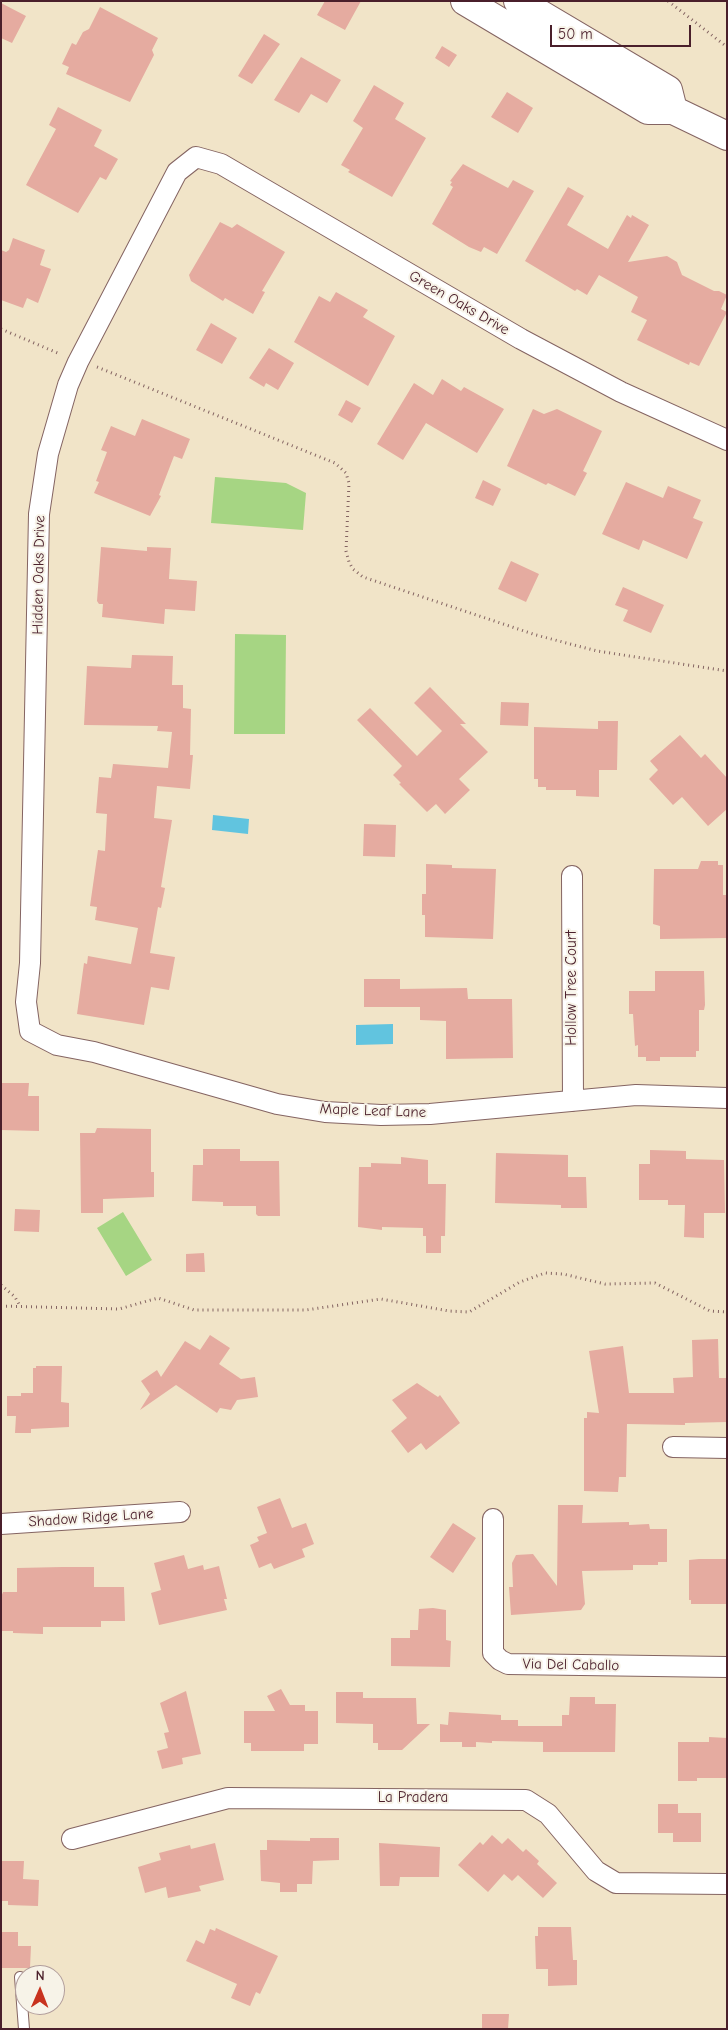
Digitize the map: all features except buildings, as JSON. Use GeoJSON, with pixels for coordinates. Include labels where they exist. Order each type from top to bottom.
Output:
{"type":"FeatureCollection","features":[{"type":"Feature","properties":{"kind":"main road"},"geometry":{"type":"LineString","coordinates":[[465,1],[648,110],[673,110],[727,136]]}},
{"type":"Feature","properties":{"kind":"main road"},"geometry":{"type":"LineString","coordinates":[[518,1],[668,90],[673,110]]}},
{"type":"Feature","properties":{"kind":"street","name":"Hidden Oaks Drive"},"geometry":{"type":"LineString","coordinates":[[30,1031],[26,1002],[30,963],[39,514],[48,454],[68,385],[78,362],[177,172],[196,156]]}},
{"type":"Feature","properties":{"kind":"street","name":"Green Oaks Drive"},"geometry":{"type":"LineString","coordinates":[[196,156],[221,164],[521,339],[622,392],[727,440]]}},
{"type":"Feature","properties":{"kind":"street","name":"Hollow Tree Court"},"geometry":{"type":"LineString","coordinates":[[572,876],[572,1101]]}},
{"type":"Feature","properties":{"kind":"street","name":"Maple Leaf Lane"},"geometry":{"type":"LineString","coordinates":[[30,1031],[57,1045],[94,1052],[277,1104],[325,1112],[381,1115],[430,1114],[636,1095],[727,1098]]}},
{"type":"Feature","properties":{"kind":"street"},"geometry":{"type":"LineString","coordinates":[[673,1447],[727,1448]]}},
{"type":"Feature","properties":{"kind":"street","name":"Shadow Ridge Lane"},"geometry":{"type":"LineString","coordinates":[[1,1524],[180,1512]]}},
{"type":"Feature","properties":{"kind":"street","name":"Via Del Caballo"},"geometry":{"type":"LineString","coordinates":[[494,1520],[493,1653],[500,1660],[508,1664],[727,1667]]}},
{"type":"Feature","properties":{"kind":"street","name":"La Pradera"},"geometry":{"type":"LineString","coordinates":[[72,1839],[228,1798],[526,1800],[548,1814],[596,1871],[616,1883],[727,1884]]}},
{"type":"Feature","properties":{"kind":"lane"},"geometry":{"type":"LineString","coordinates":[[23,2015],[24,2029]]}},
{"type":"Feature","properties":{"kind":"path"},"geometry":{"type":"LineString","coordinates":[[668,1],[727,47]]}},
{"type":"Feature","properties":{"kind":"path"},"geometry":{"type":"LineString","coordinates":[[1,329],[78,362],[96,367],[335,464],[346,473],[349,483],[346,551],[353,569],[363,577],[536,635],[597,651],[727,672]]}},
{"type":"Feature","properties":{"kind":"path"},"geometry":{"type":"LineString","coordinates":[[1,1306],[119,1309],[158,1298],[194,1310],[306,1310],[381,1299],[449,1311],[469,1312],[520,1282],[545,1273],[564,1274],[605,1284],[655,1282],[710,1311],[727,1312]]}},
{"type":"Feature","properties":{"kind":"path"},"geometry":{"type":"LineString","coordinates":[[1,1285],[15,1297],[21,1307]]}},
{"type":"Feature","properties":{"kind":"green space"},"geometry":{"type":"Polygon","coordinates":[[[215,477],[286,483],[306,493],[303,530],[211,523],[215,477]]]}},
{"type":"Feature","properties":{"kind":"green space"},"geometry":{"type":"Polygon","coordinates":[[[235,634],[286,635],[285,734],[234,734],[235,634]]]}},
{"type":"Feature","properties":{"kind":"green space"},"geometry":{"type":"Polygon","coordinates":[[[123,1212],[152,1260],[126,1276],[97,1228],[123,1212]]]}},
{"type":"Feature","properties":{"kind":"water"},"geometry":{"type":"Polygon","coordinates":[[[213,815],[249,819],[248,834],[212,830],[213,815]]]}},
{"type":"Feature","properties":{"kind":"water"},"geometry":{"type":"Polygon","coordinates":[[[393,1024],[393,1044],[356,1045],[356,1025],[393,1024]]]}}]}
